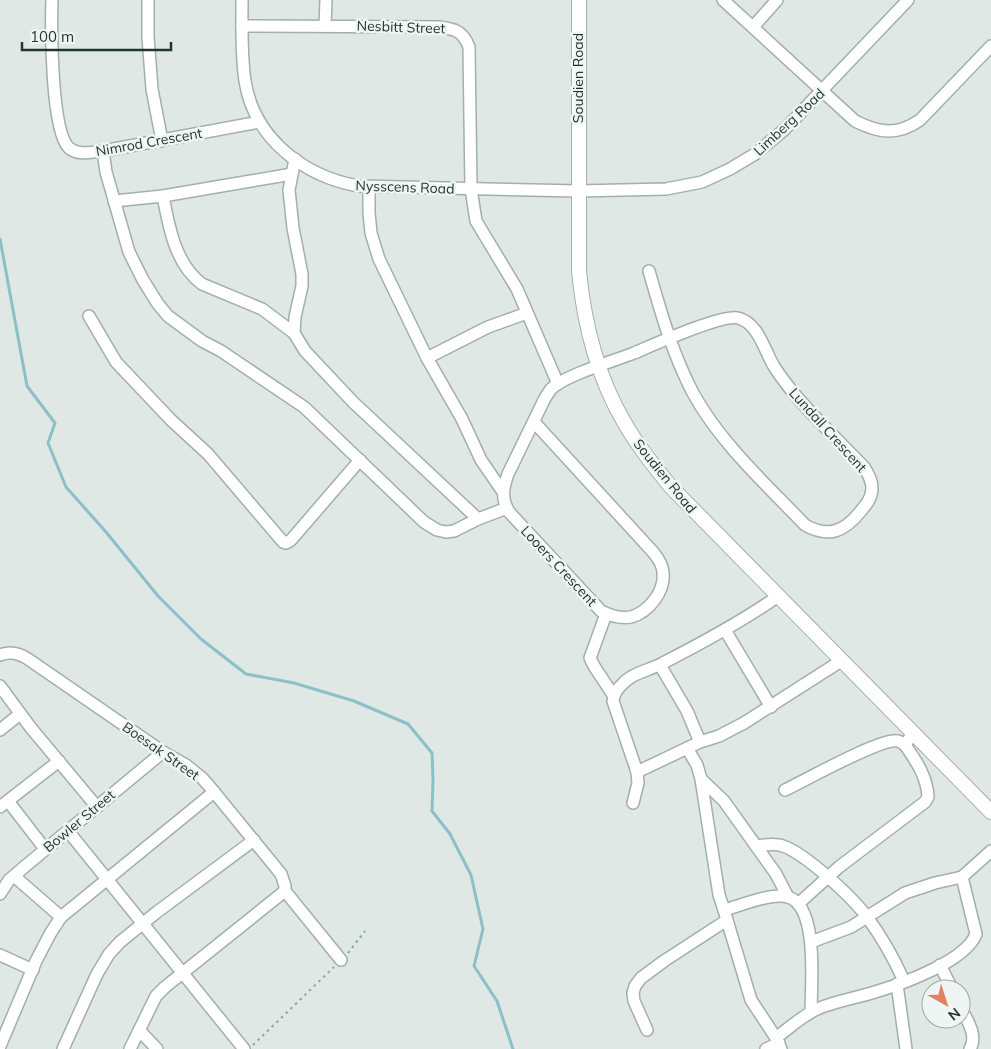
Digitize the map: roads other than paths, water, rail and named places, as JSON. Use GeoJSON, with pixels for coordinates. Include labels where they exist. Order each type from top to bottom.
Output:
{"type":"FeatureCollection","features":[{"type":"Feature","properties":{"kind":"street","name":"Nimrod Crescent"},"geometry":{"type":"LineString","coordinates":[[52,0],[51,48],[57,108],[62,132],[67,145],[73,150],[82,153],[103,151],[259,122]]}},
{"type":"Feature","properties":{"kind":"street"},"geometry":{"type":"LineString","coordinates":[[148,0],[148,37],[152,89],[162,141]]}},
{"type":"Feature","properties":{"kind":"street","name":"Nysscens Road"},"geometry":{"type":"LineString","coordinates":[[242,0],[242,54],[245,82],[259,122],[278,145],[294,160],[313,172],[340,183],[369,186],[578,191]]}},
{"type":"Feature","properties":{"kind":"street"},"geometry":{"type":"LineString","coordinates":[[325,26],[326,0]]}},
{"type":"Feature","properties":{"kind":"street","name":"Soudien Road"},"geometry":{"type":"LineString","coordinates":[[579,0],[578,244],[582,298],[589,334],[599,367],[623,420],[650,462],[670,488],[841,661],[909,739],[991,812]]}},
{"type":"Feature","properties":{"kind":"street"},"geometry":{"type":"LineString","coordinates":[[723,0],[855,121],[869,128],[884,132],[910,128],[933,109],[991,46]]}},
{"type":"Feature","properties":{"kind":"street"},"geometry":{"type":"LineString","coordinates":[[753,27],[777,0]]}},
{"type":"Feature","properties":{"kind":"street","name":"Limberg Road"},"geometry":{"type":"LineString","coordinates":[[578,191],[666,189],[702,182],[730,169],[755,154],[785,129],[908,0]]}},
{"type":"Feature","properties":{"kind":"street","name":"Nesbitt Street"},"geometry":{"type":"LineString","coordinates":[[242,26],[439,27],[455,29],[462,33],[469,47],[471,189],[476,221],[505,266],[528,313],[558,384]]}},
{"type":"Feature","properties":{"kind":"street"},"geometry":{"type":"LineString","coordinates":[[103,151],[106,172],[129,252],[143,280],[168,316],[202,341],[221,351],[304,407],[424,522],[437,530],[454,531],[507,508]]}},
{"type":"Feature","properties":{"kind":"street"},"geometry":{"type":"LineString","coordinates":[[294,160],[289,190],[293,228],[302,274],[302,286],[295,317],[294,333]]}},
{"type":"Feature","properties":{"kind":"street"},"geometry":{"type":"LineString","coordinates":[[114,201],[163,196],[292,174]]}},
{"type":"Feature","properties":{"kind":"street"},"geometry":{"type":"LineString","coordinates":[[369,186],[368,213],[371,233],[379,259],[427,358],[462,419],[481,460],[503,492]]}},
{"type":"Feature","properties":{"kind":"street"},"geometry":{"type":"LineString","coordinates":[[163,196],[174,245],[196,280],[262,309],[294,333],[305,351],[353,402],[478,519]]}},
{"type":"Feature","properties":{"kind":"street"},"geometry":{"type":"LineString","coordinates":[[649,271],[670,339]]}},
{"type":"Feature","properties":{"kind":"street"},"geometry":{"type":"LineString","coordinates":[[427,358],[488,327],[528,313]]}},
{"type":"Feature","properties":{"kind":"street"},"geometry":{"type":"LineString","coordinates":[[89,316],[116,362],[170,420],[208,454],[283,542],[286,543],[291,540],[360,460]]}},
{"type":"Feature","properties":{"kind":"street","name":"Lundall Crescent"},"geometry":{"type":"LineString","coordinates":[[599,367],[717,320],[730,317],[747,322],[760,340],[775,368],[795,394],[864,467],[871,479],[872,490],[869,502],[854,520],[846,526],[828,532],[816,530],[805,525],[745,462],[714,426],[694,395],[679,365],[670,339]]}},
{"type":"Feature","properties":{"kind":"street"},"geometry":{"type":"LineString","coordinates":[[503,492],[508,474],[545,398],[551,390],[558,384],[599,367]]}},
{"type":"Feature","properties":{"kind":"street","name":"Looers Crescent"},"geometry":{"type":"LineString","coordinates":[[503,492],[507,508],[601,611],[620,617],[631,617],[649,606],[662,586],[664,573],[662,565],[654,552],[534,422]]}},
{"type":"Feature","properties":{"kind":"street"},"geometry":{"type":"LineString","coordinates":[[632,803],[638,783],[638,772],[612,701],[613,695],[631,677],[660,665],[745,620],[777,597]]}},
{"type":"Feature","properties":{"kind":"street"},"geometry":{"type":"LineString","coordinates":[[606,614],[590,658],[613,695]]}},
{"type":"Feature","properties":{"kind":"street"},"geometry":{"type":"LineString","coordinates":[[724,630],[770,707]]}},
{"type":"Feature","properties":{"kind":"street","name":"Boesak Street"},"geometry":{"type":"LineString","coordinates":[[0,655],[20,654],[163,752],[186,765],[202,778],[281,874],[285,891],[342,960]]}},
{"type":"Feature","properties":{"kind":"street"},"geometry":{"type":"LineString","coordinates":[[638,772],[700,742],[719,736],[770,707],[841,661]]}},
{"type":"Feature","properties":{"kind":"street"},"geometry":{"type":"LineString","coordinates":[[660,665],[687,711],[700,742]]}},
{"type":"Feature","properties":{"kind":"street"},"geometry":{"type":"LineString","coordinates":[[0,686],[20,714],[97,807]]}},
{"type":"Feature","properties":{"kind":"street"},"geometry":{"type":"LineString","coordinates":[[0,730],[20,714]]}},
{"type":"Feature","properties":{"kind":"street"},"geometry":{"type":"LineString","coordinates":[[785,790],[871,748],[893,741],[909,739],[926,780],[928,797],[916,810],[839,867],[798,904]]}},
{"type":"Feature","properties":{"kind":"street"},"geometry":{"type":"LineString","coordinates":[[687,748],[697,766],[701,779],[719,895],[751,1000],[779,1043]]}},
{"type":"Feature","properties":{"kind":"street","name":"Bowler Street"},"geometry":{"type":"LineString","coordinates":[[0,894],[14,876],[163,752]]}},
{"type":"Feature","properties":{"kind":"street"},"geometry":{"type":"LineString","coordinates":[[45,850],[4,804],[59,761]]}},
{"type":"Feature","properties":{"kind":"street"},"geometry":{"type":"LineString","coordinates":[[701,779],[724,801],[776,874],[788,897],[798,904],[805,915],[810,929],[811,942],[811,1012]]}},
{"type":"Feature","properties":{"kind":"street"},"geometry":{"type":"LineString","coordinates":[[0,1046],[4,1028],[50,934],[61,917],[214,792]]}},
{"type":"Feature","properties":{"kind":"street"},"geometry":{"type":"LineString","coordinates":[[68,831],[244,1049]]}},
{"type":"Feature","properties":{"kind":"street"},"geometry":{"type":"LineString","coordinates":[[63,1049],[97,974],[109,954],[142,924],[254,840]]}},
{"type":"Feature","properties":{"kind":"street"},"geometry":{"type":"LineString","coordinates":[[756,846],[781,845],[800,854],[828,877],[867,917],[892,957],[900,982],[906,1049]]}},
{"type":"Feature","properties":{"kind":"street"},"geometry":{"type":"LineString","coordinates":[[811,942],[851,927],[905,893],[935,883],[962,877],[991,851]]}},
{"type":"Feature","properties":{"kind":"street"},"geometry":{"type":"LineString","coordinates":[[14,876],[61,917]]}},
{"type":"Feature","properties":{"kind":"street"},"geometry":{"type":"LineString","coordinates":[[766,1049],[779,1043],[811,1012],[834,1002],[876,992],[940,965],[958,956],[968,948],[976,934],[962,877]]}},
{"type":"Feature","properties":{"kind":"street"},"geometry":{"type":"LineString","coordinates":[[130,1049],[156,996],[183,972],[285,891]]}},
{"type":"Feature","properties":{"kind":"street"},"geometry":{"type":"LineString","coordinates":[[647,1030],[634,1001],[633,993],[635,986],[641,978],[725,915],[771,897],[788,897]]}},
{"type":"Feature","properties":{"kind":"street"},"geometry":{"type":"LineString","coordinates":[[0,955],[33,970]]}},
{"type":"Feature","properties":{"kind":"street"},"geometry":{"type":"LineString","coordinates":[[940,965],[947,979]]}},
{"type":"Feature","properties":{"kind":"street"},"geometry":{"type":"LineString","coordinates":[[970,1049],[974,1042],[971,1029]]}},
{"type":"Feature","properties":{"kind":"street"},"geometry":{"type":"LineString","coordinates":[[139,1030],[157,1049]]}},
{"type":"Feature","properties":{"kind":"waterway"},"geometry":{"type":"LineString","coordinates":[[0,239],[27,386],[55,423],[48,443],[66,487],[106,532],[158,596],[201,639],[246,674],[294,683],[354,701],[408,724],[432,753],[432,811],[450,834],[471,875],[483,929],[474,966],[497,1001],[513,1049]]}}]}
